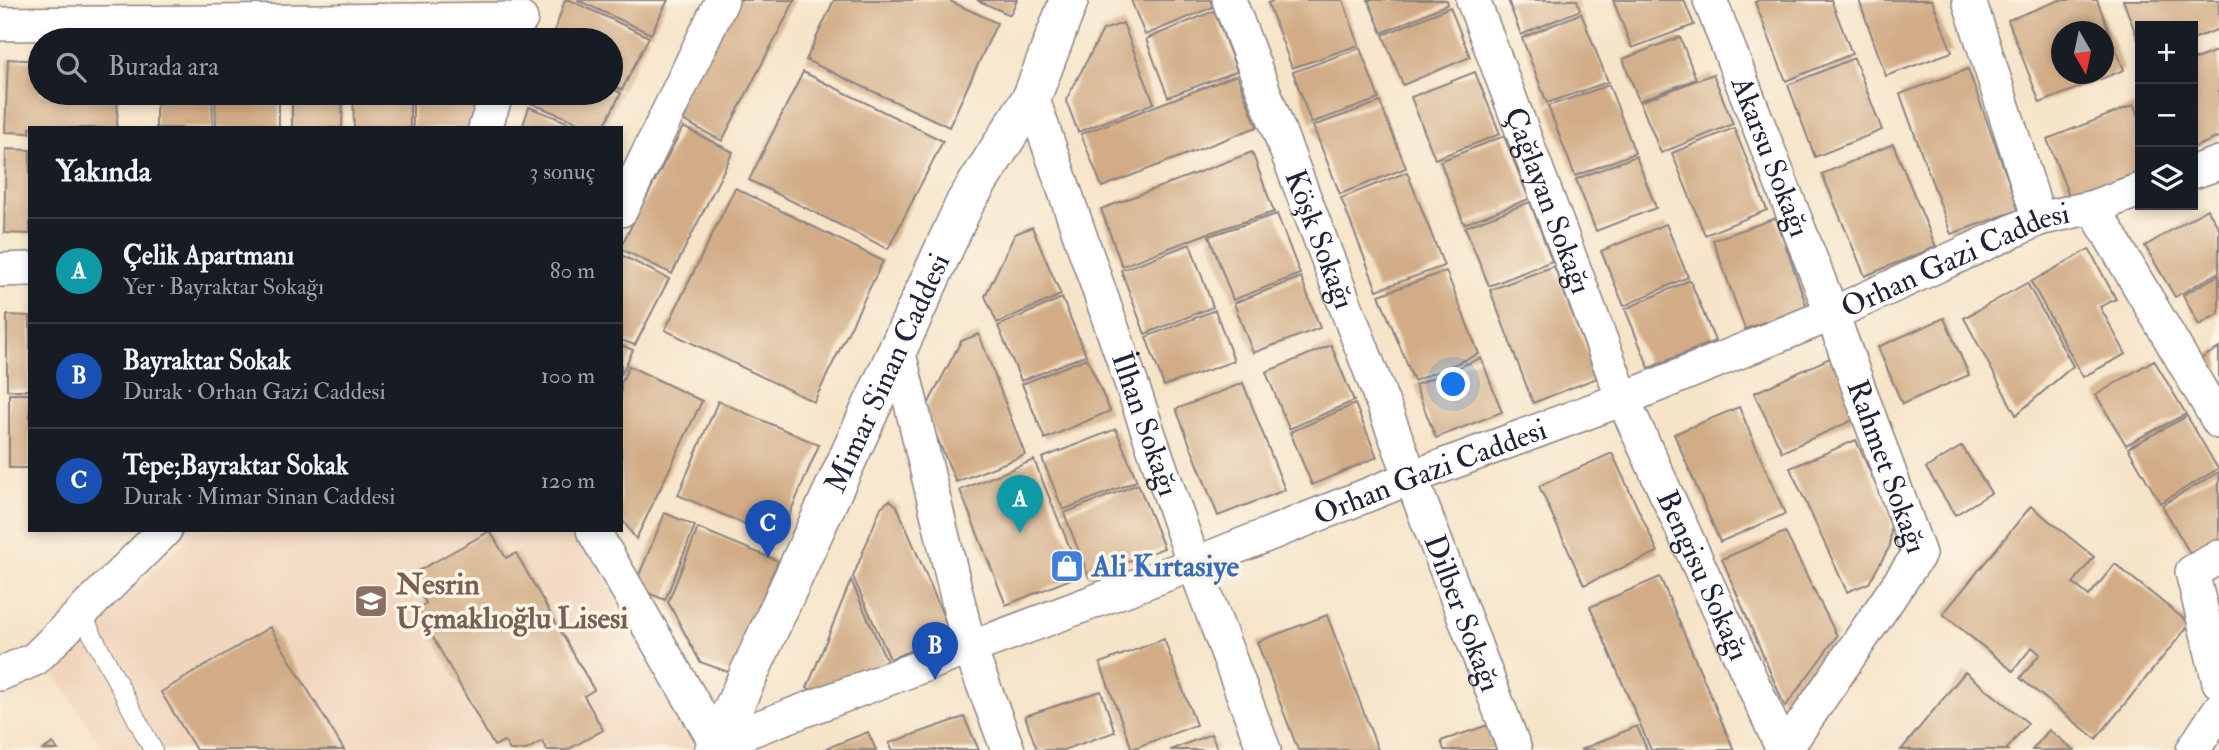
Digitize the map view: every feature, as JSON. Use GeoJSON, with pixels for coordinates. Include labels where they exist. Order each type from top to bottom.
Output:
{"type":"FeatureCollection","features":[{"type":"Feature","properties":{"kind":"street"},"geometry":{"type":"LineString","coordinates":[[623,206],[722,0]]}},
{"type":"Feature","properties":{"kind":"street","name":"Mimar Sinan Caddesi"},"geometry":{"type":"LineString","coordinates":[[717,748],[965,203],[1032,97],[1069,0]]}},
{"type":"Feature","properties":{"kind":"street","name":"Köşk Sokağı"},"geometry":{"type":"LineString","coordinates":[[1229,0],[1410,478]]}},
{"type":"Feature","properties":{"kind":"street","name":"Çağlayan Sokağı"},"geometry":{"type":"LineString","coordinates":[[1473,0],[1623,399]]}},
{"type":"Feature","properties":{"kind":"street","name":"Akarsu Sokağı"},"geometry":{"type":"LineString","coordinates":[[1710,0],[1832,314]]}},
{"type":"Feature","properties":{"kind":"street"},"geometry":{"type":"LineString","coordinates":[[1969,0],[2039,219]]}},
{"type":"Feature","properties":{"kind":"street"},"geometry":{"type":"LineString","coordinates":[[0,24],[520,20]]}},
{"type":"Feature","properties":{"kind":"street","name":"İlhan Sokağı"},"geometry":{"type":"LineString","coordinates":[[1032,97],[1194,564],[1264,750]]}},
{"type":"Feature","properties":{"kind":"street"},"geometry":{"type":"LineString","coordinates":[[486,126],[493,105]]}},
{"type":"Feature","properties":{"kind":"street"},"geometry":{"type":"LineString","coordinates":[[2198,170],[2219,163]]}},
{"type":"Feature","properties":{"kind":"street","name":"Orhan Gazi Caddesi"},"geometry":{"type":"LineString","coordinates":[[717,748],[969,647],[1194,564],[1410,478],[1623,399],[1832,314],[2039,219],[2093,207],[2135,192]]}},
{"type":"Feature","properties":{"kind":"street"},"geometry":{"type":"LineString","coordinates":[[2093,207],[2219,422]]}},
{"type":"Feature","properties":{"kind":"street"},"geometry":{"type":"LineString","coordinates":[[0,270],[28,269]]}},
{"type":"Feature","properties":{"kind":"street","name":"Rahmet Sokağı"},"geometry":{"type":"LineString","coordinates":[[1784,750],[1919,554],[1832,314]]}},
{"type":"Feature","properties":{"kind":"street"},"geometry":{"type":"LineString","coordinates":[[898,349],[969,647],[1008,750]]}},
{"type":"Feature","properties":{"kind":"street","name":"Bengisu Sokağı"},"geometry":{"type":"LineString","coordinates":[[1623,399],[1784,750]]}},
{"type":"Feature","properties":{"kind":"street","name":"Dilber Sokağı"},"geometry":{"type":"LineString","coordinates":[[1410,478],[1515,750]]}},
{"type":"Feature","properties":{"kind":"street"},"geometry":{"type":"LineString","coordinates":[[0,674],[35,659],[163,532]]}},
{"type":"Feature","properties":{"kind":"street"},"geometry":{"type":"LineString","coordinates":[[594,532],[717,748]]}},
{"type":"Feature","properties":{"kind":"street"},"geometry":{"type":"LineString","coordinates":[[2219,557],[2192,572],[2219,682]]}},
{"type":"Feature","properties":{"kind":"street"},"geometry":{"type":"LineString","coordinates":[[2193,750],[2219,710]]}},
{"type":"Feature","properties":{"kind":"lane"},"geometry":{"type":"LineString","coordinates":[[81,613],[153,750]]}},
{"type":"Feature","properties":{"kind":"shaded area","name":"Nesrin Uçmaklıoğlu Lisesi"},"geometry":{"type":"Polygon","coordinates":[[[194,532],[578,532],[699,736],[692,750],[104,750],[53,671],[194,532]]]}},
{"type":"Feature","properties":{"kind":"building"},"geometry":{"type":"Polygon","coordinates":[[[565,0],[570,0],[649,37],[623,88],[623,28],[556,28],[565,0]]]}},
{"type":"Feature","properties":{"kind":"building"},"geometry":{"type":"Polygon","coordinates":[[[577,0],[668,0],[651,34],[577,0]]]}},
{"type":"Feature","properties":{"kind":"building"},"geometry":{"type":"Polygon","coordinates":[[[733,0],[795,0],[722,141],[673,115],[733,0]]]}},
{"type":"Feature","properties":{"kind":"building"},"geometry":{"type":"Polygon","coordinates":[[[834,0],[948,0],[997,23],[949,127],[806,60],[834,0]]]}},
{"type":"Feature","properties":{"kind":"building"},"geometry":{"type":"Polygon","coordinates":[[[977,0],[1017,0],[1010,15],[977,0]]]}},
{"type":"Feature","properties":{"kind":"building"},"geometry":{"type":"Polygon","coordinates":[[[1131,0],[1210,0],[1213,7],[1145,35],[1131,0]]]}},
{"type":"Feature","properties":{"kind":"building"},"geometry":{"type":"Polygon","coordinates":[[[1276,0],[1343,0],[1359,45],[1292,68],[1268,3],[1276,0]]]}},
{"type":"Feature","properties":{"kind":"building"},"geometry":{"type":"Polygon","coordinates":[[[1368,0],[1447,0],[1448,4],[1382,33],[1368,0]]]}},
{"type":"Feature","properties":{"kind":"building"},"geometry":{"type":"Polygon","coordinates":[[[1508,0],[1577,0],[1580,10],[1521,35],[1508,0]]]}},
{"type":"Feature","properties":{"kind":"building"},"geometry":{"type":"Polygon","coordinates":[[[1613,0],[1684,0],[1694,25],[1632,48],[1613,0]]]}},
{"type":"Feature","properties":{"kind":"building"},"geometry":{"type":"Polygon","coordinates":[[[1831,0],[1852,54],[1786,81],[1755,2],[1831,0]]]}},
{"type":"Feature","properties":{"kind":"building"},"geometry":{"type":"Polygon","coordinates":[[[1859,0],[1932,0],[1952,52],[1886,76],[1859,0]]]}},
{"type":"Feature","properties":{"kind":"building"},"geometry":{"type":"Polygon","coordinates":[[[2060,0],[2097,0],[2105,21],[2051,21],[2051,84],[2088,84],[2040,103],[2008,20],[2060,0]]]}},
{"type":"Feature","properties":{"kind":"building"},"geometry":{"type":"Polygon","coordinates":[[[2123,0],[2219,0],[2219,29],[2198,37],[2198,21],[2135,21],[2135,32],[2123,0]]]}},
{"type":"Feature","properties":{"kind":"building"},"geometry":{"type":"Polygon","coordinates":[[[1450,7],[1470,57],[1403,85],[1383,35],[1450,7]]]}},
{"type":"Feature","properties":{"kind":"building"},"geometry":{"type":"Polygon","coordinates":[[[1214,11],[1237,71],[1168,97],[1146,39],[1214,11]]]}},
{"type":"Feature","properties":{"kind":"building"},"geometry":{"type":"Polygon","coordinates":[[[1581,13],[1608,82],[1547,103],[1522,38],[1581,13]]]}},
{"type":"Feature","properties":{"kind":"building"},"geometry":{"type":"Polygon","coordinates":[[[1123,23],[1154,103],[1078,132],[1066,100],[1103,30],[1123,23]]]}},
{"type":"Feature","properties":{"kind":"building"},"geometry":{"type":"Polygon","coordinates":[[[1680,37],[1696,79],[1639,101],[1623,59],[1680,37]]]}},
{"type":"Feature","properties":{"kind":"building"},"geometry":{"type":"Polygon","coordinates":[[[2114,44],[2124,70],[2114,74],[2114,44]]]}},
{"type":"Feature","properties":{"kind":"building"},"geometry":{"type":"Polygon","coordinates":[[[1360,48],[1379,99],[1311,123],[1293,72],[1360,48]]]}},
{"type":"Feature","properties":{"kind":"building"},"geometry":{"type":"Polygon","coordinates":[[[2219,50],[2219,137],[2198,146],[2198,84],[2198,58],[2219,50]]]}},
{"type":"Feature","properties":{"kind":"building"},"geometry":{"type":"Polygon","coordinates":[[[1854,58],[1882,130],[1815,157],[1788,85],[1854,58]]]}},
{"type":"Feature","properties":{"kind":"building"},"geometry":{"type":"Polygon","coordinates":[[[8,59],[28,60],[28,105],[118,105],[117,126],[28,126],[28,133],[5,132],[8,59]]]}},
{"type":"Feature","properties":{"kind":"building"},"geometry":{"type":"Polygon","coordinates":[[[1968,69],[2019,210],[1951,234],[1900,94],[1968,69]]]}},
{"type":"Feature","properties":{"kind":"building"},"geometry":{"type":"Polygon","coordinates":[[[803,72],[943,141],[888,249],[749,180],[803,72]]]}},
{"type":"Feature","properties":{"kind":"building"},"geometry":{"type":"Polygon","coordinates":[[[1475,72],[1500,134],[1435,159],[1411,97],[1475,72]]]}},
{"type":"Feature","properties":{"kind":"building"},"geometry":{"type":"Polygon","coordinates":[[[1713,74],[1733,124],[1661,153],[1640,102],[1713,74]]]}},
{"type":"Feature","properties":{"kind":"building"},"geometry":{"type":"Polygon","coordinates":[[[1237,75],[1257,127],[1102,187],[1081,134],[1237,75]]]}},
{"type":"Feature","properties":{"kind":"building"},"geometry":{"type":"Polygon","coordinates":[[[1609,85],[1635,153],[1575,176],[1548,106],[1609,85]]]}},
{"type":"Feature","properties":{"kind":"building"},"geometry":{"type":"Polygon","coordinates":[[[1380,102],[1406,168],[1340,194],[1313,126],[1380,102]]]}},
{"type":"Feature","properties":{"kind":"building"},"geometry":{"type":"Polygon","coordinates":[[[156,105],[212,105],[213,126],[156,126],[156,105]]]}},
{"type":"Feature","properties":{"kind":"building"},"geometry":{"type":"Polygon","coordinates":[[[215,105],[279,105],[279,126],[216,126],[215,105]]]}},
{"type":"Feature","properties":{"kind":"building"},"geometry":{"type":"Polygon","coordinates":[[[292,105],[343,105],[342,126],[292,126],[292,105]]]}},
{"type":"Feature","properties":{"kind":"building"},"geometry":{"type":"Polygon","coordinates":[[[353,105],[410,105],[410,126],[354,126],[353,105]]]}},
{"type":"Feature","properties":{"kind":"building"},"geometry":{"type":"Polygon","coordinates":[[[413,105],[474,105],[474,126],[413,126],[413,105]]]}},
{"type":"Feature","properties":{"kind":"building"},"geometry":{"type":"Polygon","coordinates":[[[535,105],[615,105],[604,126],[587,126],[535,105]]]}},
{"type":"Feature","properties":{"kind":"building"},"geometry":{"type":"Polygon","coordinates":[[[2134,105],[2135,173],[2070,199],[2047,139],[2134,105]]]}},
{"type":"Feature","properties":{"kind":"building"},"geometry":{"type":"Polygon","coordinates":[[[529,107],[577,126],[523,126],[529,107]]]}},
{"type":"Feature","properties":{"kind":"building"},"geometry":{"type":"Polygon","coordinates":[[[683,127],[733,152],[672,274],[623,250],[623,242],[683,127]]]}},
{"type":"Feature","properties":{"kind":"building"},"geometry":{"type":"Polygon","coordinates":[[[1734,128],[1767,210],[1705,235],[1672,153],[1734,128]]]}},
{"type":"Feature","properties":{"kind":"building"},"geometry":{"type":"Polygon","coordinates":[[[1504,136],[1529,199],[1464,224],[1440,161],[1504,136]]]}},
{"type":"Feature","properties":{"kind":"building"},"geometry":{"type":"Polygon","coordinates":[[[1893,144],[1936,247],[1865,276],[1822,174],[1893,144]]]}},
{"type":"Feature","properties":{"kind":"building"},"geometry":{"type":"Polygon","coordinates":[[[6,149],[28,150],[28,234],[4,233],[6,149]]]}},
{"type":"Feature","properties":{"kind":"building"},"geometry":{"type":"Polygon","coordinates":[[[1252,152],[1274,212],[1122,266],[1101,209],[1252,152]]]}},
{"type":"Feature","properties":{"kind":"building"},"geometry":{"type":"Polygon","coordinates":[[[1636,156],[1656,208],[1596,231],[1576,179],[1636,156]]]}},
{"type":"Feature","properties":{"kind":"building"},"geometry":{"type":"Polygon","coordinates":[[[1407,172],[1444,266],[1377,290],[1341,198],[1407,172]]]}},
{"type":"Feature","properties":{"kind":"building"},"geometry":{"type":"Polygon","coordinates":[[[735,188],[883,261],[814,402],[665,330],[735,188]]]}},
{"type":"Feature","properties":{"kind":"building"},"geometry":{"type":"Polygon","coordinates":[[[1530,202],[1552,261],[1489,286],[1465,227],[1530,202]]]}},
{"type":"Feature","properties":{"kind":"building"},"geometry":{"type":"Polygon","coordinates":[[[2207,209],[2219,228],[2219,272],[2175,297],[2145,246],[2207,209]]]}},
{"type":"Feature","properties":{"kind":"building"},"geometry":{"type":"Polygon","coordinates":[[[1277,214],[1300,274],[1233,300],[1209,236],[1277,214]]]}},
{"type":"Feature","properties":{"kind":"building"},"geometry":{"type":"Polygon","coordinates":[[[1776,218],[1807,307],[1745,329],[1713,240],[1776,218]]]}},
{"type":"Feature","properties":{"kind":"building"},"geometry":{"type":"Polygon","coordinates":[[[1666,224],[1688,277],[1624,306],[1601,251],[1666,224]]]}},
{"type":"Feature","properties":{"kind":"building"},"geometry":{"type":"Polygon","coordinates":[[[1032,227],[1061,295],[997,323],[985,296],[1015,234],[1032,227]]]}},
{"type":"Feature","properties":{"kind":"building"},"geometry":{"type":"Polygon","coordinates":[[[1190,244],[1213,307],[1145,334],[1121,270],[1190,244]]]}},
{"type":"Feature","properties":{"kind":"building"},"geometry":{"type":"Polygon","coordinates":[[[2089,249],[2116,299],[2100,307],[2126,354],[2083,377],[2031,282],[2089,249]]]}},
{"type":"Feature","properties":{"kind":"building"},"geometry":{"type":"Polygon","coordinates":[[[623,256],[669,279],[635,345],[623,341],[623,256]]]}},
{"type":"Feature","properties":{"kind":"building"},"geometry":{"type":"Polygon","coordinates":[[[1554,266],[1597,378],[1533,403],[1490,290],[1554,266]]]}},
{"type":"Feature","properties":{"kind":"building"},"geometry":{"type":"Polygon","coordinates":[[[1446,271],[1479,354],[1414,381],[1379,295],[1446,271]]]}},
{"type":"Feature","properties":{"kind":"building"},"geometry":{"type":"Polygon","coordinates":[[[2219,275],[2219,313],[2199,325],[2183,295],[2219,275]]]}},
{"type":"Feature","properties":{"kind":"building"},"geometry":{"type":"Polygon","coordinates":[[[1301,277],[1320,328],[1253,353],[1234,303],[1301,277]]]}},
{"type":"Feature","properties":{"kind":"building"},"geometry":{"type":"Polygon","coordinates":[[[1690,280],[1715,341],[1649,368],[1625,309],[1690,280]]]}},
{"type":"Feature","properties":{"kind":"building"},"geometry":{"type":"Polygon","coordinates":[[[2027,283],[2073,366],[2016,415],[1964,318],[2027,283]]]}},
{"type":"Feature","properties":{"kind":"building"},"geometry":{"type":"Polygon","coordinates":[[[1062,298],[1086,355],[1021,381],[998,326],[1062,298]]]}},
{"type":"Feature","properties":{"kind":"building"},"geometry":{"type":"Polygon","coordinates":[[[1215,310],[1234,361],[1164,386],[1146,337],[1215,310]]]}},
{"type":"Feature","properties":{"kind":"building"},"geometry":{"type":"Polygon","coordinates":[[[7,315],[28,316],[28,390],[7,390],[7,315]]]}},
{"type":"Feature","properties":{"kind":"building"},"geometry":{"type":"Polygon","coordinates":[[[1944,318],[1969,375],[1902,404],[1878,347],[1944,318]]]}},
{"type":"Feature","properties":{"kind":"building"},"geometry":{"type":"Polygon","coordinates":[[[979,334],[1025,455],[956,482],[925,410],[961,341],[979,334]]]}},
{"type":"Feature","properties":{"kind":"building"},"geometry":{"type":"Polygon","coordinates":[[[1331,345],[1354,401],[1289,429],[1266,372],[1331,345]]]}},
{"type":"Feature","properties":{"kind":"building"},"geometry":{"type":"Polygon","coordinates":[[[623,346],[633,350],[623,371],[623,346]]]}},
{"type":"Feature","properties":{"kind":"building"},"geometry":{"type":"Polygon","coordinates":[[[2219,348],[2219,400],[2197,361],[2219,348]]]}},
{"type":"Feature","properties":{"kind":"building"},"geometry":{"type":"Polygon","coordinates":[[[1832,357],[1860,417],[1782,452],[1754,393],[1832,357]]]}},
{"type":"Feature","properties":{"kind":"building"},"geometry":{"type":"Polygon","coordinates":[[[1087,358],[1110,411],[1045,439],[1022,384],[1087,358]]]}},
{"type":"Feature","properties":{"kind":"building"},"geometry":{"type":"Polygon","coordinates":[[[1481,358],[1502,412],[1436,438],[1415,385],[1481,358]]]}},
{"type":"Feature","properties":{"kind":"building"},"geometry":{"type":"Polygon","coordinates":[[[2154,360],[2186,414],[2126,445],[2096,395],[2154,360]]]}},
{"type":"Feature","properties":{"kind":"building"},"geometry":{"type":"Polygon","coordinates":[[[629,366],[702,401],[636,539],[623,521],[623,379],[629,366]]]}},
{"type":"Feature","properties":{"kind":"building"},"geometry":{"type":"Polygon","coordinates":[[[1243,383],[1285,490],[1218,516],[1176,409],[1243,383]]]}},
{"type":"Feature","properties":{"kind":"building"},"geometry":{"type":"Polygon","coordinates":[[[9,394],[28,394],[28,468],[9,468],[9,394]]]}},
{"type":"Feature","properties":{"kind":"building"},"geometry":{"type":"Polygon","coordinates":[[[718,401],[819,445],[779,539],[678,495],[718,401]]]}},
{"type":"Feature","properties":{"kind":"building"},"geometry":{"type":"Polygon","coordinates":[[[1355,404],[1377,457],[1312,485],[1290,432],[1355,404]]]}},
{"type":"Feature","properties":{"kind":"building"},"geometry":{"type":"Polygon","coordinates":[[[1739,407],[1785,514],[1720,542],[1674,434],[1739,407]]]}},
{"type":"Feature","properties":{"kind":"building"},"geometry":{"type":"Polygon","coordinates":[[[2187,416],[2218,469],[2160,503],[2128,448],[2187,416]]]}},
{"type":"Feature","properties":{"kind":"building"},"geometry":{"type":"Polygon","coordinates":[[[1116,429],[1137,481],[1063,510],[1042,458],[1116,429]]]}},
{"type":"Feature","properties":{"kind":"building"},"geometry":{"type":"Polygon","coordinates":[[[1856,440],[1891,519],[1890,546],[1869,583],[1847,592],[1790,468],[1856,440]]]}},
{"type":"Feature","properties":{"kind":"building"},"geometry":{"type":"Polygon","coordinates":[[[1962,446],[1991,493],[1955,515],[1926,468],[1962,446]]]}},
{"type":"Feature","properties":{"kind":"building"},"geometry":{"type":"Polygon","coordinates":[[[1612,453],[1658,552],[1584,585],[1539,486],[1612,453]]]}},
{"type":"Feature","properties":{"kind":"building"},"geometry":{"type":"Polygon","coordinates":[[[1034,460],[1081,575],[1006,605],[960,490],[1034,460]]]}},
{"type":"Feature","properties":{"kind":"building"},"geometry":{"type":"Polygon","coordinates":[[[2219,472],[2219,541],[2192,557],[2162,505],[2219,472]]]}},
{"type":"Feature","properties":{"kind":"building"},"geometry":{"type":"Polygon","coordinates":[[[1138,484],[1164,548],[1089,577],[1064,513],[1138,484]]]}},
{"type":"Feature","properties":{"kind":"building"},"geometry":{"type":"Polygon","coordinates":[[[890,500],[897,506],[951,634],[890,659],[853,577],[881,507],[890,500]]]}},
{"type":"Feature","properties":{"kind":"building"},"geometry":{"type":"Polygon","coordinates":[[[2031,506],[2094,557],[2073,583],[2089,596],[2115,564],[2190,624],[2096,739],[2020,678],[2040,654],[2032,647],[2013,671],[1943,614],[2031,506]]]}},
{"type":"Feature","properties":{"kind":"building"},"geometry":{"type":"Polygon","coordinates":[[[665,513],[695,526],[665,600],[634,587],[665,513]]]}},
{"type":"Feature","properties":{"kind":"building"},"geometry":{"type":"Polygon","coordinates":[[[698,528],[778,561],[731,673],[700,662],[668,602],[698,528]]]}},
{"type":"Feature","properties":{"kind":"building"},"geometry":{"type":"Polygon","coordinates":[[[491,532],[506,558],[516,553],[594,690],[584,696],[603,730],[567,750],[547,750],[542,741],[526,750],[510,750],[504,741],[494,746],[417,609],[426,603],[411,575],[491,532]]]}},
{"type":"Feature","properties":{"kind":"building"},"geometry":{"type":"Polygon","coordinates":[[[1785,532],[1837,636],[1785,707],[1722,559],[1785,532]]]}},
{"type":"Feature","properties":{"kind":"building"},"geometry":{"type":"Polygon","coordinates":[[[1660,577],[1734,750],[1651,750],[1590,607],[1660,577]]]}},
{"type":"Feature","properties":{"kind":"building"},"geometry":{"type":"Polygon","coordinates":[[[851,580],[887,662],[820,693],[807,688],[851,580]]]}},
{"type":"Feature","properties":{"kind":"building"},"geometry":{"type":"Polygon","coordinates":[[[1327,615],[1378,750],[1298,750],[1257,642],[1327,615]]]}},
{"type":"Feature","properties":{"kind":"building"},"geometry":{"type":"Polygon","coordinates":[[[270,627],[344,750],[196,750],[161,692],[270,627]]]}},
{"type":"Feature","properties":{"kind":"building"},"geometry":{"type":"Polygon","coordinates":[[[1164,639],[1196,725],[1132,749],[1100,663],[1164,639]]]}},
{"type":"Feature","properties":{"kind":"building"},"geometry":{"type":"Polygon","coordinates":[[[1965,672],[2028,723],[2008,750],[1901,750],[1965,672]]]}},
{"type":"Feature","properties":{"kind":"building"},"geometry":{"type":"Polygon","coordinates":[[[1101,691],[1115,732],[1063,750],[1037,750],[1025,716],[1101,691]]]}},
{"type":"Feature","properties":{"kind":"building"},"geometry":{"type":"Polygon","coordinates":[[[964,717],[979,750],[892,750],[889,743],[964,717]]]}},
{"type":"Feature","properties":{"kind":"building"},"geometry":{"type":"Polygon","coordinates":[[[1500,721],[1511,750],[1444,750],[1441,741],[1500,721]]]}},
{"type":"Feature","properties":{"kind":"building"},"geometry":{"type":"Polygon","coordinates":[[[1637,726],[1647,750],[1580,750],[1637,726]]]}},
{"type":"Feature","properties":{"kind":"building"},"geometry":{"type":"Polygon","coordinates":[[[2049,730],[2074,750],[2032,750],[2049,730]]]}},
{"type":"Feature","properties":{"kind":"building"},"geometry":{"type":"Polygon","coordinates":[[[868,732],[876,750],[822,750],[868,732]]]}},
{"type":"Feature","properties":{"kind":"building"},"geometry":{"type":"Polygon","coordinates":[[[1211,734],[1218,750],[1170,750],[1211,734]]]}},
{"type":"Feature","properties":{"kind":"building"},"geometry":{"type":"Polygon","coordinates":[[[53,743],[58,750],[43,750],[53,743]]]}},
{"type":"Feature","properties":{"kind":"place","name":"Çelik Apartmanı"},"geometry":{"type":"Point","coordinates":[1020,533]}},
{"type":"Feature","properties":{"kind":"place","name":"Tepe;Bayraktar Sokak"},"geometry":{"type":"Point","coordinates":[768,558]}},
{"type":"Feature","properties":{"kind":"place","name":"Ali Kırtasiye"},"geometry":{"type":"Point","coordinates":[1067,566]}},
{"type":"Feature","properties":{"kind":"place","name":"Nesrin Uçmaklıoğlu Lisesi"},"geometry":{"type":"Point","coordinates":[371,601]}},
{"type":"Feature","properties":{"kind":"place","name":"Bayraktar Sokak"},"geometry":{"type":"Point","coordinates":[935,680]}}]}
